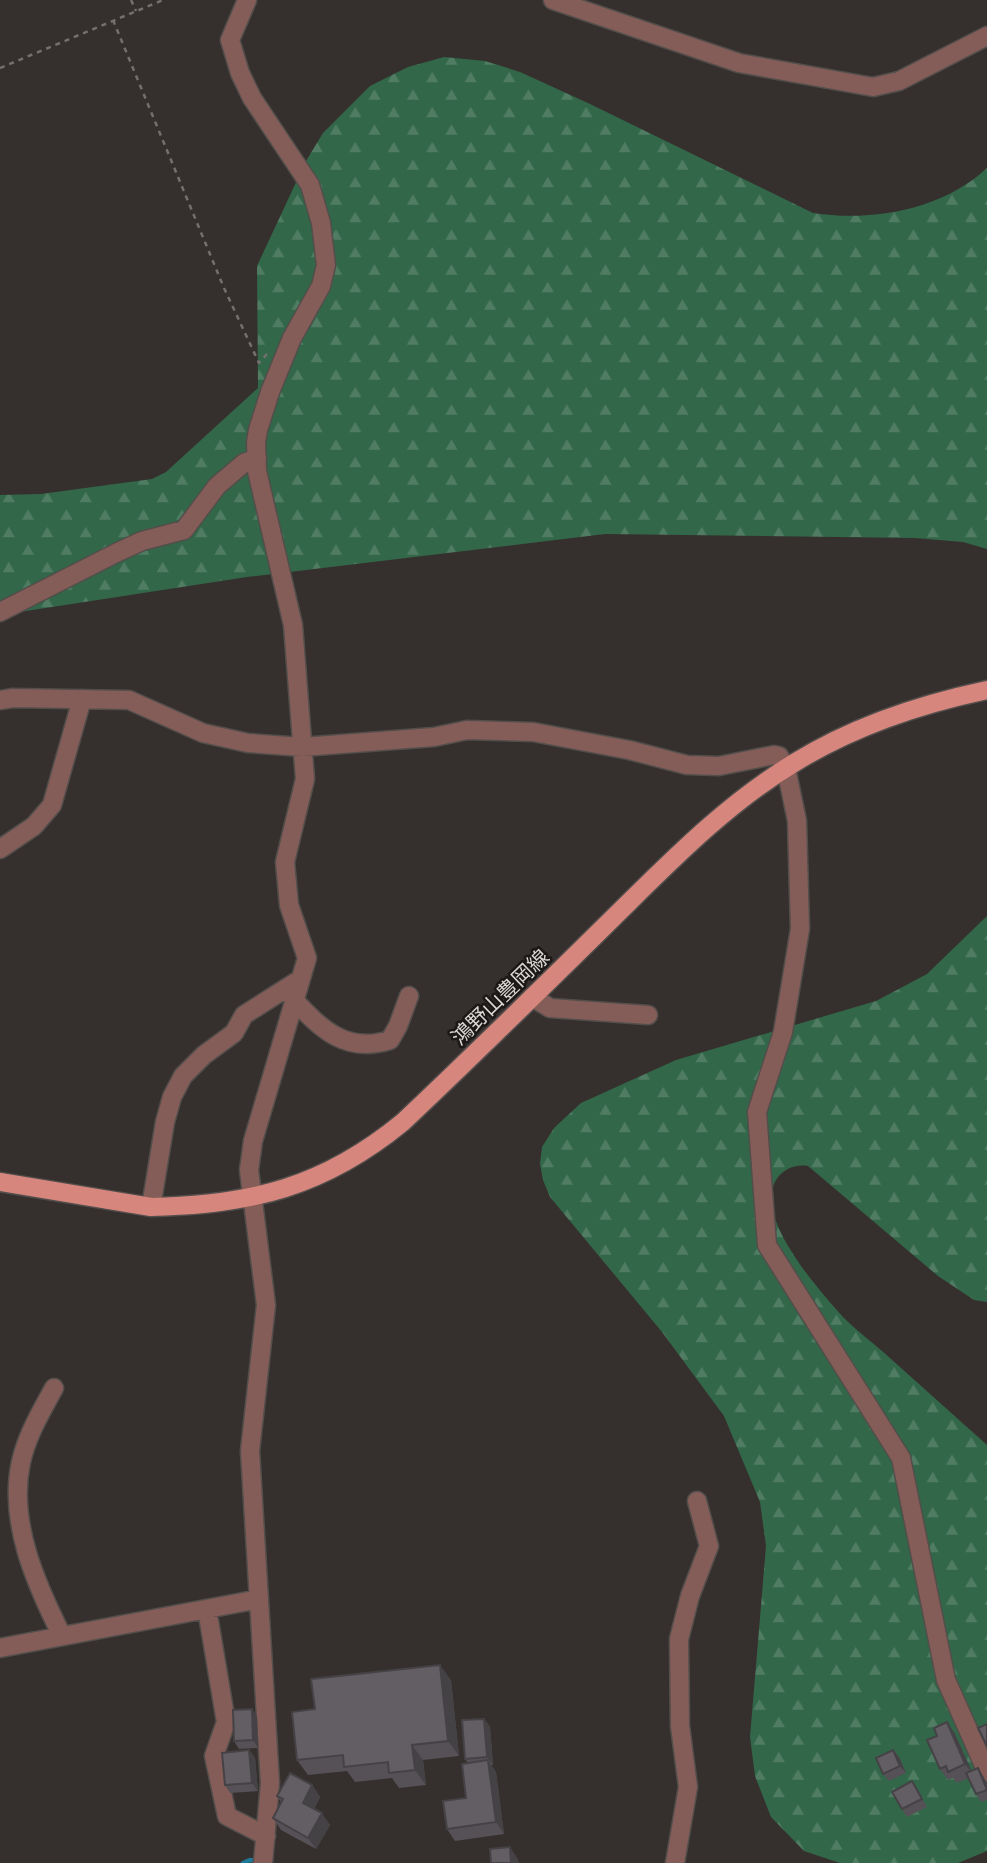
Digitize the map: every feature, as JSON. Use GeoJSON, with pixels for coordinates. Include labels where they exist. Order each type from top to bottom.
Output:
{"type":"FeatureCollection","features":[{"type":"Feature","properties":{"kind":"main road","name":"鴻野山豊岡線"},"geometry":{"type":"LineString","coordinates":[[0,1182],[151,1207],[212,1205],[251,1199],[332,1170],[380,1140],[412,1113],[732,806],[814,751],[872,725],[930,704],[987,690]]}},
{"type":"Feature","properties":{"kind":"street"},"geometry":{"type":"LineString","coordinates":[[247,0],[230,40],[240,73],[252,98],[310,185],[323,233],[326,265],[321,286],[292,338],[258,430],[257,458],[264,504],[293,625],[305,779],[285,862],[289,905],[307,958],[253,1141],[249,1170],[266,1305],[250,1451],[270,1783],[263,1863]]}},
{"type":"Feature","properties":{"kind":"street"},"geometry":{"type":"LineString","coordinates":[[553,0],[739,63],[873,87],[899,81],[987,36]]}},
{"type":"Feature","properties":{"kind":"street"},"geometry":{"type":"LineString","coordinates":[[0,612],[116,552],[142,541],[184,530],[217,486],[244,463],[257,458]]}},
{"type":"Feature","properties":{"kind":"street"},"geometry":{"type":"LineString","coordinates":[[0,849],[34,826],[52,805],[82,699]]}},
{"type":"Feature","properties":{"kind":"street"},"geometry":{"type":"LineString","coordinates":[[0,700],[129,700],[203,733],[248,743],[302,747],[434,737],[467,730],[533,732],[629,750],[687,765],[719,766],[779,756],[786,768],[797,821],[800,929],[783,1032],[757,1112],[767,1245],[901,1458],[946,1680],[987,1772]]}},
{"type":"Feature","properties":{"kind":"street"},"geometry":{"type":"LineString","coordinates":[[151,1207],[165,1122],[172,1097],[183,1076],[204,1055],[234,1033],[244,1015],[299,980]]}},
{"type":"Feature","properties":{"kind":"street"},"geometry":{"type":"LineString","coordinates":[[293,999],[320,1027],[359,1045],[390,1040],[409,996]]}},
{"type":"Feature","properties":{"kind":"street"},"geometry":{"type":"LineString","coordinates":[[532,997],[550,1008],[648,1015]]}},
{"type":"Feature","properties":{"kind":"street"},"geometry":{"type":"LineString","coordinates":[[54,1388],[32,1429],[21,1461],[18,1489],[19,1514],[28,1553],[40,1591],[62,1636]]}},
{"type":"Feature","properties":{"kind":"street"},"geometry":{"type":"LineString","coordinates":[[675,1863],[688,1787],[680,1726],[679,1639],[690,1596],[709,1546],[697,1501]]}},
{"type":"Feature","properties":{"kind":"street"},"geometry":{"type":"LineString","coordinates":[[0,1648],[259,1599]]}},
{"type":"Feature","properties":{"kind":"street"},"geometry":{"type":"LineString","coordinates":[[207,1609],[226,1722],[214,1756],[227,1816],[266,1836]]}},
{"type":"Feature","properties":{"kind":"path"},"geometry":{"type":"LineString","coordinates":[[131,0],[136,11]]}},
{"type":"Feature","properties":{"kind":"path"},"geometry":{"type":"LineString","coordinates":[[0,68],[163,0]]}},
{"type":"Feature","properties":{"kind":"path"},"geometry":{"type":"LineString","coordinates":[[113,20],[224,288],[259,363],[283,338],[292,338]]}},
{"type":"Feature","properties":{"kind":"green space"},"geometry":{"type":"Polygon","coordinates":[[[444,57],[485,61],[520,72],[813,213],[859,216],[905,210],[949,194],[987,168],[987,549],[963,542],[915,538],[605,534],[247,577],[0,615],[0,495],[41,494],[152,479],[166,472],[258,388],[257,266],[306,161],[323,133],[370,86],[408,67],[444,57]]]}},
{"type":"Feature","properties":{"kind":"green space"},"geometry":{"type":"Polygon","coordinates":[[[987,916],[987,1302],[974,1300],[938,1276],[808,1166],[794,1167],[782,1173],[776,1180],[771,1195],[773,1213],[792,1252],[832,1305],[987,1445],[987,1851],[958,1863],[840,1863],[804,1851],[771,1817],[755,1776],[750,1737],[766,1546],[760,1502],[724,1416],[662,1332],[550,1197],[540,1164],[542,1147],[554,1128],[581,1103],[676,1060],[876,1001],[927,974],[987,916]]]}},
{"type":"Feature","properties":{"kind":"building"},"geometry":{"type":"Polygon","coordinates":[[[440,1665],[448,1741],[412,1745],[415,1770],[389,1773],[388,1762],[344,1767],[343,1755],[297,1760],[292,1712],[315,1709],[311,1679],[440,1665]]]}},
{"type":"Feature","properties":{"kind":"building"},"geometry":{"type":"Polygon","coordinates":[[[252,1709],[253,1740],[234,1741],[233,1710],[252,1709]]]}},
{"type":"Feature","properties":{"kind":"building"},"geometry":{"type":"Polygon","coordinates":[[[484,1719],[487,1757],[465,1759],[462,1720],[484,1719]]]}},
{"type":"Feature","properties":{"kind":"building"},"geometry":{"type":"Polygon","coordinates":[[[947,1722],[965,1764],[948,1772],[946,1766],[940,1769],[927,1740],[937,1736],[934,1728],[947,1722]]]}},
{"type":"Feature","properties":{"kind":"building"},"geometry":{"type":"Polygon","coordinates":[[[987,1724],[987,1746],[978,1728],[987,1724]]]}},
{"type":"Feature","properties":{"kind":"building"},"geometry":{"type":"Polygon","coordinates":[[[249,1750],[252,1783],[225,1785],[222,1753],[249,1750]]]}},
{"type":"Feature","properties":{"kind":"building"},"geometry":{"type":"Polygon","coordinates":[[[893,1750],[900,1766],[883,1774],[876,1758],[893,1750]]]}},
{"type":"Feature","properties":{"kind":"building"},"geometry":{"type":"Polygon","coordinates":[[[488,1760],[496,1822],[447,1829],[443,1801],[466,1798],[462,1764],[488,1760]]]}},
{"type":"Feature","properties":{"kind":"building"},"geometry":{"type":"Polygon","coordinates":[[[978,1768],[987,1790],[976,1794],[966,1773],[978,1768]]]}},
{"type":"Feature","properties":{"kind":"building"},"geometry":{"type":"Polygon","coordinates":[[[290,1773],[312,1785],[303,1803],[322,1813],[308,1838],[273,1818],[283,1799],[277,1796],[290,1773]]]}},
{"type":"Feature","properties":{"kind":"building"},"geometry":{"type":"Polygon","coordinates":[[[912,1781],[922,1799],[902,1809],[892,1792],[912,1781]]]}},
{"type":"Feature","properties":{"kind":"building"},"geometry":{"type":"Polygon","coordinates":[[[510,1847],[511,1863],[491,1863],[490,1849],[510,1847]]]}},
{"type":"Feature","properties":{"kind":"waterway"},"geometry":{"type":"LineString","coordinates":[[243,1863],[257,1861]]}}]}
